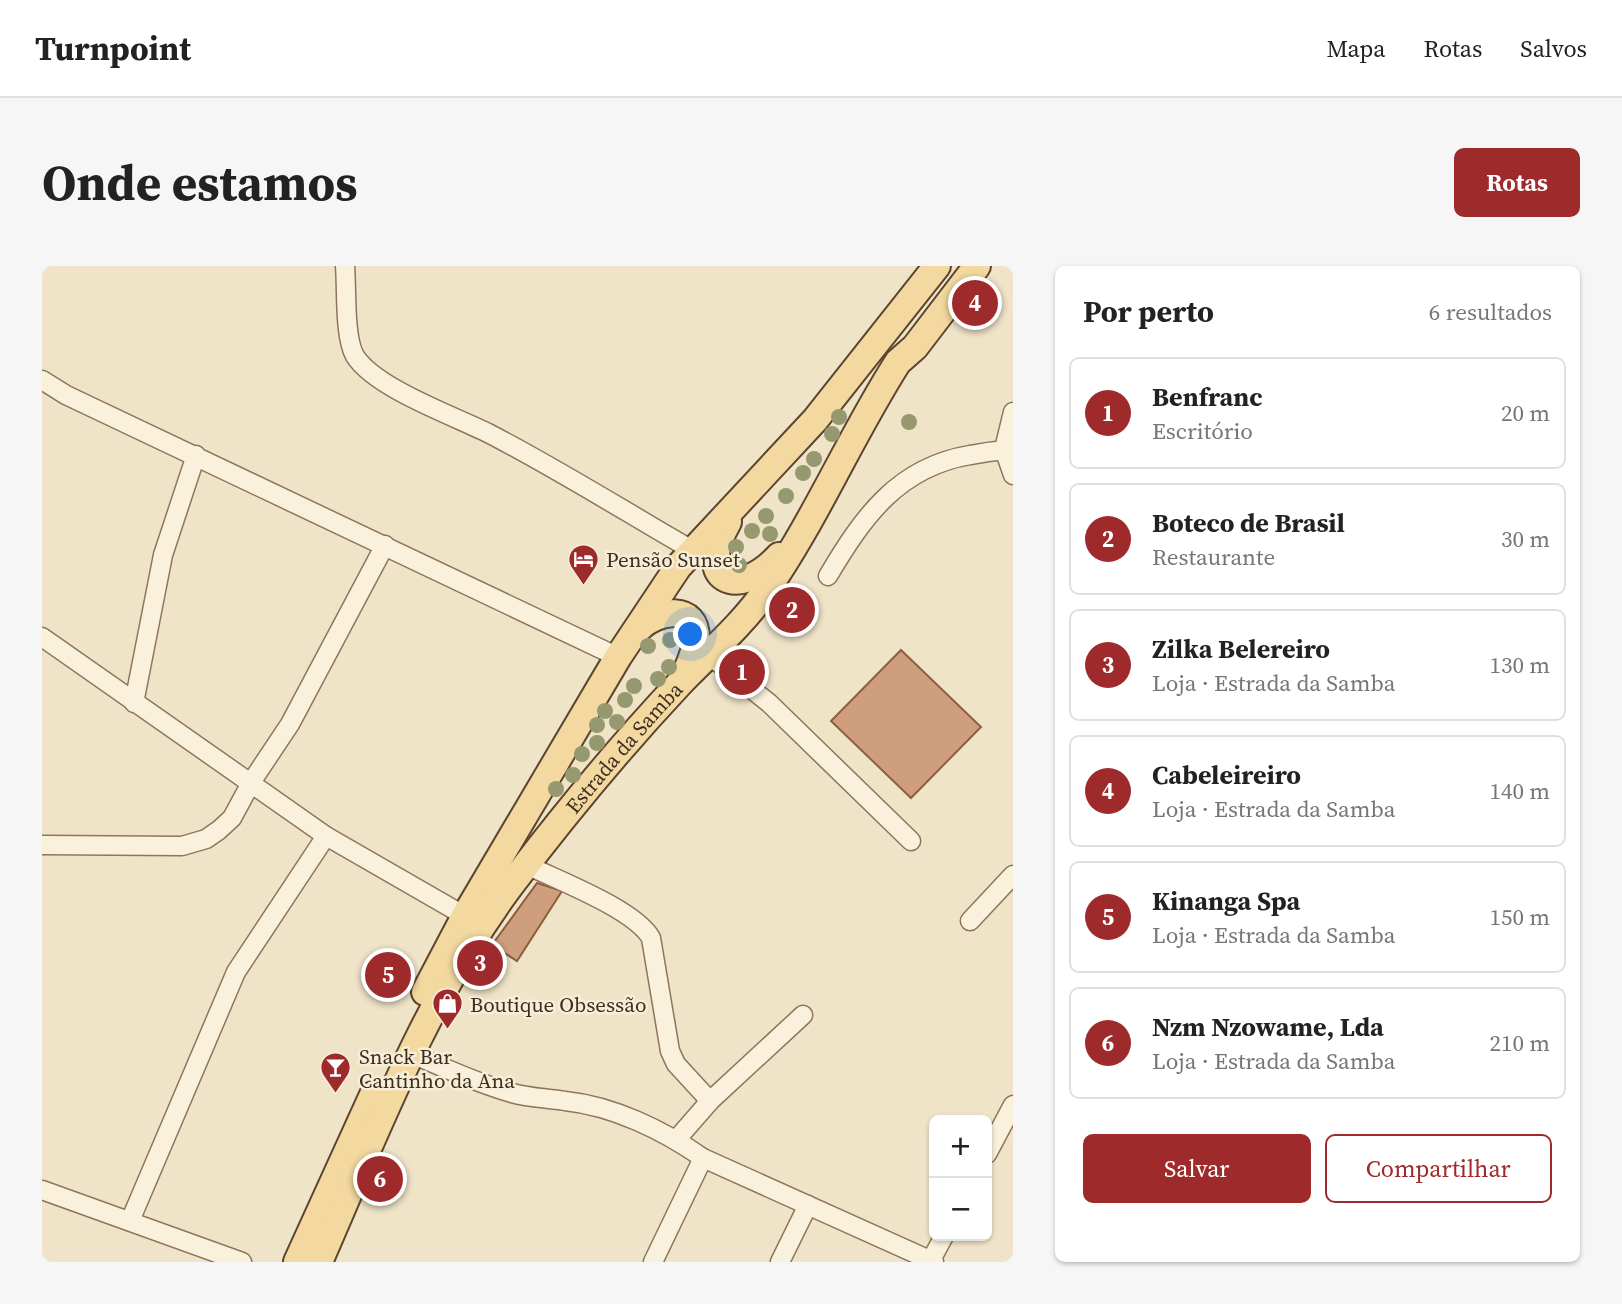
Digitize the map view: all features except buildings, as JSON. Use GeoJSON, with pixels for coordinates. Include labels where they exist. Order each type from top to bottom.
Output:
{"type":"FeatureCollection","features":[{"type":"Feature","properties":{"kind":"main road","name":"Estrada da Samba"},"geometry":{"type":"LineString","coordinates":[[297,1262],[394,1050],[465,916],[624,648],[692,550],[815,420],[937,266]]}},
{"type":"Feature","properties":{"kind":"main road","name":"Estrada da Samba"},"geometry":{"type":"LineString","coordinates":[[319,1262],[411,1054],[451,980],[527,864],[681,682],[710,656],[764,593],[804,530],[898,362],[915,346],[977,266]]}},
{"type":"Feature","properties":{"kind":"main road"},"geometry":{"type":"LineString","coordinates":[[745,494],[715,548],[717,570],[724,577],[734,581],[756,577],[804,530]]}},
{"type":"Feature","properties":{"kind":"main road"},"geometry":{"type":"LineString","coordinates":[[624,648],[648,619],[661,613],[671,611],[690,620],[695,629],[696,643],[681,682]]}},
{"type":"Feature","properties":{"kind":"street"},"geometry":{"type":"LineString","coordinates":[[345,266],[350,341],[355,355],[366,368],[395,388],[489,434],[692,550]]}},
{"type":"Feature","properties":{"kind":"street"},"geometry":{"type":"LineString","coordinates":[[42,380],[66,395],[385,545],[624,648]]}},
{"type":"Feature","properties":{"kind":"street"},"geometry":{"type":"LineString","coordinates":[[1013,412],[1009,450],[1013,475]]}},
{"type":"Feature","properties":{"kind":"street"},"geometry":{"type":"LineString","coordinates":[[828,576],[856,528],[899,484],[920,471],[955,458],[1009,450]]}},
{"type":"Feature","properties":{"kind":"street"},"geometry":{"type":"LineString","coordinates":[[134,703],[163,555],[196,454]]}},
{"type":"Feature","properties":{"kind":"street"},"geometry":{"type":"LineString","coordinates":[[42,845],[182,846],[206,839],[232,818],[252,781],[290,724],[385,545]]}},
{"type":"Feature","properties":{"kind":"street"},"geometry":{"type":"LineString","coordinates":[[42,638],[252,781],[326,836],[465,916]]}},
{"type":"Feature","properties":{"kind":"street"},"geometry":{"type":"LineString","coordinates":[[710,656],[769,703],[911,841]]}},
{"type":"Feature","properties":{"kind":"street"},"geometry":{"type":"LineString","coordinates":[[130,1221],[236,972],[326,836]]}},
{"type":"Feature","properties":{"kind":"street"},"geometry":{"type":"LineString","coordinates":[[527,864],[602,901],[644,926],[651,938],[670,1051],[677,1064],[710,1101]]}},
{"type":"Feature","properties":{"kind":"street"},"geometry":{"type":"LineString","coordinates":[[970,921],[1013,875]]}},
{"type":"Feature","properties":{"kind":"street"},"geometry":{"type":"LineString","coordinates":[[677,1140],[710,1101],[803,1015]]}},
{"type":"Feature","properties":{"kind":"street"},"geometry":{"type":"LineString","coordinates":[[411,1054],[509,1093],[597,1108],[677,1140],[703,1158],[931,1262],[942,1241]]}},
{"type":"Feature","properties":{"kind":"street"},"geometry":{"type":"LineString","coordinates":[[992,1145],[1013,1105]]}},
{"type":"Feature","properties":{"kind":"street"},"geometry":{"type":"LineString","coordinates":[[653,1262],[703,1158]]}},
{"type":"Feature","properties":{"kind":"street"},"geometry":{"type":"LineString","coordinates":[[42,1190],[242,1262]]}},
{"type":"Feature","properties":{"kind":"street"},"geometry":{"type":"LineString","coordinates":[[780,1262],[808,1205]]}},
{"type":"Feature","properties":{"kind":"place","name":"Cabeleireiro"},"geometry":{"type":"Point","coordinates":[975,303]}},
{"type":"Feature","properties":{"kind":"place","name":"Pensão Sunset"},"geometry":{"type":"Point","coordinates":[583,586]}},
{"type":"Feature","properties":{"kind":"place","name":"Boteco de Brasil"},"geometry":{"type":"Point","coordinates":[792,610]}},
{"type":"Feature","properties":{"kind":"place","name":"Benfranc"},"geometry":{"type":"Point","coordinates":[742,672]}},
{"type":"Feature","properties":{"kind":"place","name":"Zilka Belereiro"},"geometry":{"type":"Point","coordinates":[480,963]}},
{"type":"Feature","properties":{"kind":"place","name":"Kinanga Spa"},"geometry":{"type":"Point","coordinates":[388,975]}},
{"type":"Feature","properties":{"kind":"place","name":"Boutique Obsessão"},"geometry":{"type":"Point","coordinates":[447,1031]}},
{"type":"Feature","properties":{"kind":"place","name":"Snack Bar Cantinho da Ana"},"geometry":{"type":"Point","coordinates":[336,1095]}},
{"type":"Feature","properties":{"kind":"place","name":"Nzm Nzowame, Lda"},"geometry":{"type":"Point","coordinates":[380,1179]}}]}
